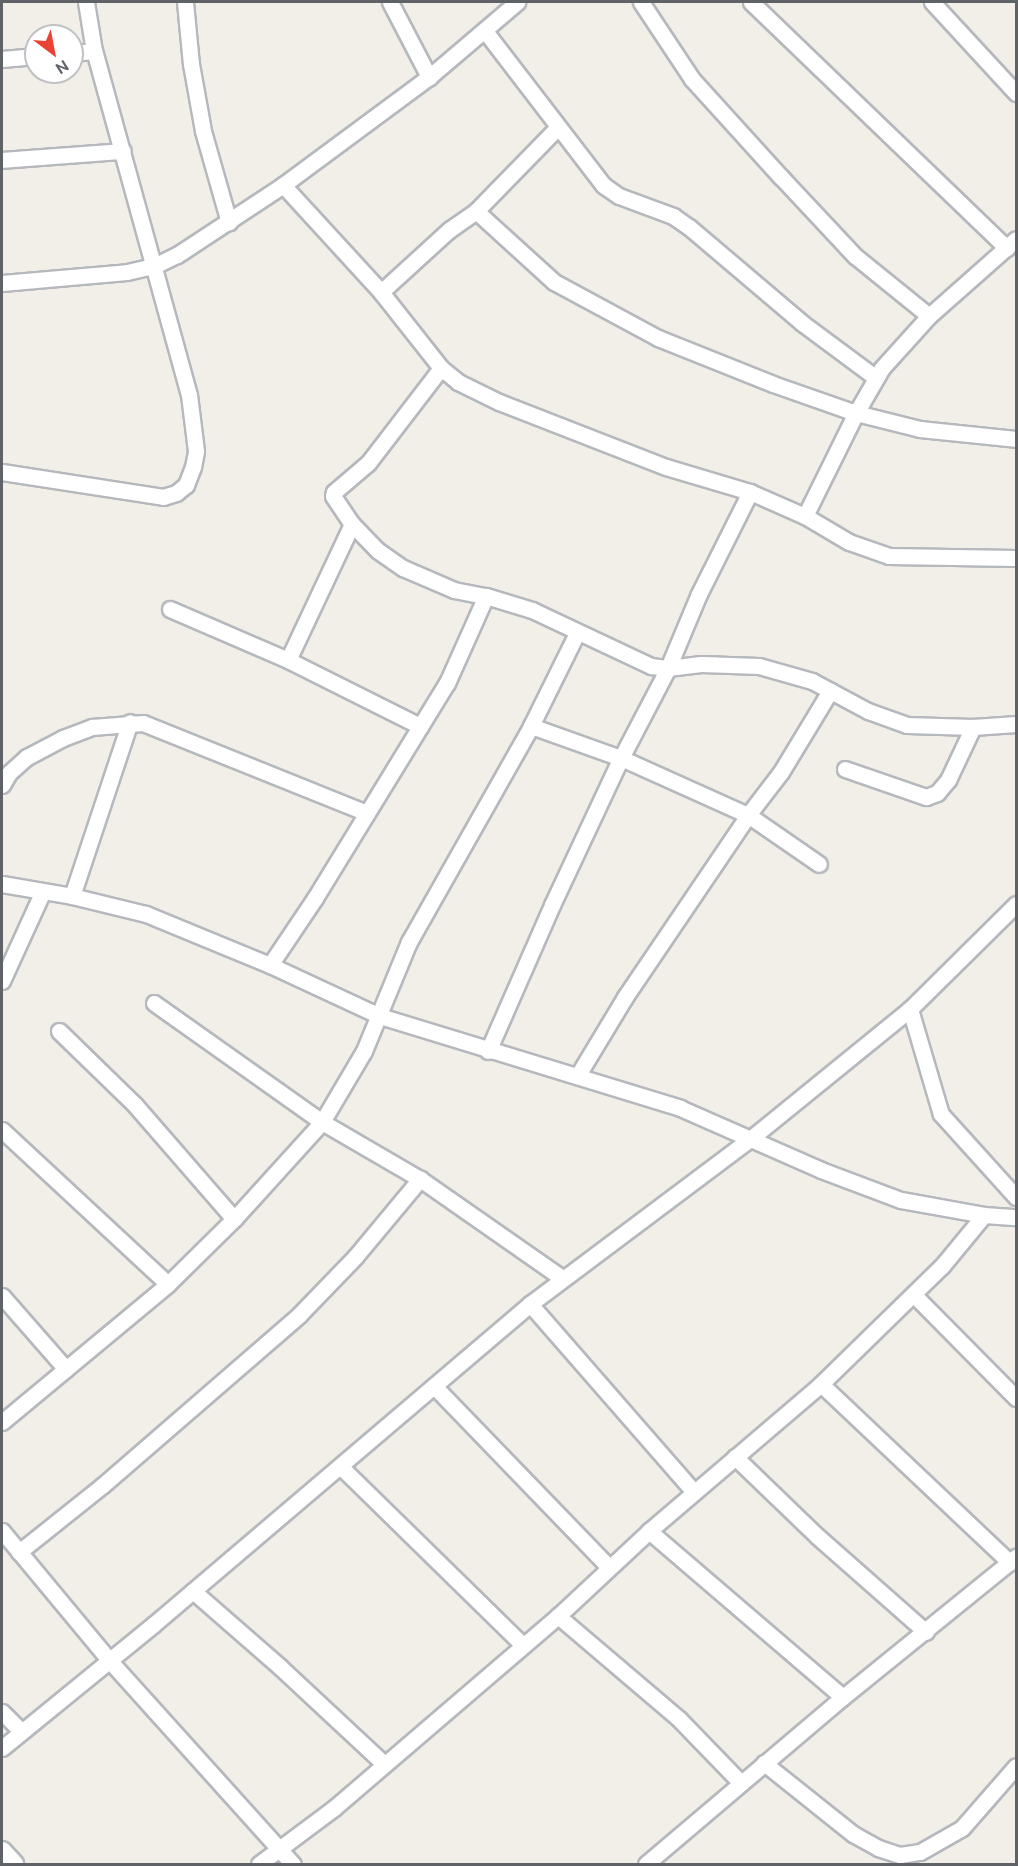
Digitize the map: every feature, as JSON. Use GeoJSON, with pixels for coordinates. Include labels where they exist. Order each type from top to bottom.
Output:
{"type":"FeatureCollection","features":[{"type":"Feature","properties":{"kind":"street"},"geometry":{"type":"LineString","coordinates":[[2,472],[163,497],[176,493],[186,485],[194,467],[196,451],[189,395],[94,51],[86,2]]}},
{"type":"Feature","properties":{"kind":"street"},"geometry":{"type":"LineString","coordinates":[[185,2],[191,63],[203,131],[229,222]]}},
{"type":"Feature","properties":{"kind":"street"},"geometry":{"type":"LineString","coordinates":[[390,2],[429,76]]}},
{"type":"Feature","properties":{"kind":"street"},"geometry":{"type":"LineString","coordinates":[[2,283],[101,276],[154,266],[207,238],[283,185],[429,76],[517,2]]}},
{"type":"Feature","properties":{"kind":"street"},"geometry":{"type":"LineString","coordinates":[[641,2],[692,78],[781,177],[855,256],[929,316]]}},
{"type":"Feature","properties":{"kind":"street"},"geometry":{"type":"LineString","coordinates":[[752,2],[1012,244],[929,316],[876,378],[805,516]]}},
{"type":"Feature","properties":{"kind":"street"},"geometry":{"type":"LineString","coordinates":[[932,2],[1017,93]]}},
{"type":"Feature","properties":{"kind":"street"},"geometry":{"type":"LineString","coordinates":[[485,31],[557,128],[603,185],[619,196],[673,216],[802,323],[876,378]]}},
{"type":"Feature","properties":{"kind":"street"},"geometry":{"type":"LineString","coordinates":[[84,52],[94,51]]}},
{"type":"Feature","properties":{"kind":"street"},"geometry":{"type":"LineString","coordinates":[[2,59],[24,57]]}},
{"type":"Feature","properties":{"kind":"street"},"geometry":{"type":"LineString","coordinates":[[381,292],[449,230],[476,211],[557,128]]}},
{"type":"Feature","properties":{"kind":"street"},"geometry":{"type":"LineString","coordinates":[[2,160],[123,151]]}},
{"type":"Feature","properties":{"kind":"street"},"geometry":{"type":"LineString","coordinates":[[283,185],[381,292],[441,368],[458,382],[499,402],[666,466],[750,492],[805,516],[849,542],[889,556],[1017,558]]}},
{"type":"Feature","properties":{"kind":"street"},"geometry":{"type":"LineString","coordinates":[[476,211],[554,282],[658,338],[772,384],[856,413],[920,429],[1017,439]]}},
{"type":"Feature","properties":{"kind":"street"},"geometry":{"type":"LineString","coordinates":[[441,368],[368,463],[334,492],[335,502],[352,525],[377,550],[423,579],[454,590],[486,596],[532,610],[651,666],[668,668],[701,664],[759,666],[812,681],[868,711],[908,725],[973,728],[1017,724]]}},
{"type":"Feature","properties":{"kind":"street"},"geometry":{"type":"LineString","coordinates":[[488,1051],[621,759],[668,668],[699,594],[750,492]]}},
{"type":"Feature","properties":{"kind":"street"},"geometry":{"type":"LineString","coordinates":[[288,660],[352,525]]}},
{"type":"Feature","properties":{"kind":"street"},"geometry":{"type":"LineString","coordinates":[[270,965],[447,683],[486,596]]}},
{"type":"Feature","properties":{"kind":"street"},"geometry":{"type":"LineString","coordinates":[[170,609],[288,660],[420,726]]}},
{"type":"Feature","properties":{"kind":"street"},"geometry":{"type":"LineString","coordinates":[[2,1422],[168,1284],[234,1219],[322,1122],[364,1051],[409,942],[531,726],[577,633]]}},
{"type":"Feature","properties":{"kind":"street"},"geometry":{"type":"LineString","coordinates":[[578,1075],[625,997],[748,815],[782,772],[830,691]]}},
{"type":"Feature","properties":{"kind":"street"},"geometry":{"type":"LineString","coordinates":[[2,785],[9,773],[27,757],[63,738],[92,727],[130,722],[159,727],[367,813]]}},
{"type":"Feature","properties":{"kind":"street"},"geometry":{"type":"LineString","coordinates":[[72,896],[130,722]]}},
{"type":"Feature","properties":{"kind":"street"},"geometry":{"type":"LineString","coordinates":[[531,726],[621,759],[748,815],[819,864]]}},
{"type":"Feature","properties":{"kind":"street"},"geometry":{"type":"LineString","coordinates":[[845,769],[926,797],[937,793],[948,780],[973,728]]}},
{"type":"Feature","properties":{"kind":"street"},"geometry":{"type":"LineString","coordinates":[[2,884],[72,896],[146,915],[270,965],[380,1016],[680,1108],[821,1170],[902,1200],[984,1215],[1017,1217]]}},
{"type":"Feature","properties":{"kind":"street"},"geometry":{"type":"LineString","coordinates":[[2,981],[43,891]]}},
{"type":"Feature","properties":{"kind":"street"},"geometry":{"type":"LineString","coordinates":[[2,1748],[341,1467],[530,1304],[750,1139],[910,1010],[1017,904]]}},
{"type":"Feature","properties":{"kind":"street"},"geometry":{"type":"LineString","coordinates":[[154,1003],[322,1122],[420,1179],[562,1278]]}},
{"type":"Feature","properties":{"kind":"street"},"geometry":{"type":"LineString","coordinates":[[910,1010],[941,1114],[1017,1197]]}},
{"type":"Feature","properties":{"kind":"street"},"geometry":{"type":"LineString","coordinates":[[59,1031],[135,1105],[234,1219]]}},
{"type":"Feature","properties":{"kind":"street"},"geometry":{"type":"LineString","coordinates":[[2,1131],[168,1284]]}},
{"type":"Feature","properties":{"kind":"street"},"geometry":{"type":"LineString","coordinates":[[20,1552],[112,1478],[299,1315],[362,1250],[420,1179]]}},
{"type":"Feature","properties":{"kind":"street"},"geometry":{"type":"LineString","coordinates":[[259,1864],[334,1808],[522,1644],[558,1616],[649,1531],[821,1384],[914,1294],[984,1215]]}},
{"type":"Feature","properties":{"kind":"street"},"geometry":{"type":"LineString","coordinates":[[914,1294],[1017,1398]]}},
{"type":"Feature","properties":{"kind":"street"},"geometry":{"type":"LineString","coordinates":[[2,1296],[66,1369]]}},
{"type":"Feature","properties":{"kind":"street"},"geometry":{"type":"LineString","coordinates":[[530,1304],[694,1492]]}},
{"type":"Feature","properties":{"kind":"street"},"geometry":{"type":"LineString","coordinates":[[646,1864],[843,1697],[1013,1560],[821,1384]]}},
{"type":"Feature","properties":{"kind":"street"},"geometry":{"type":"LineString","coordinates":[[434,1386],[609,1567]]}},
{"type":"Feature","properties":{"kind":"street"},"geometry":{"type":"LineString","coordinates":[[735,1456],[817,1536],[926,1632]]}},
{"type":"Feature","properties":{"kind":"street"},"geometry":{"type":"LineString","coordinates":[[341,1467],[522,1644]]}},
{"type":"Feature","properties":{"kind":"street"},"geometry":{"type":"LineString","coordinates":[[2,1531],[109,1660],[293,1864]]}},
{"type":"Feature","properties":{"kind":"street"},"geometry":{"type":"LineString","coordinates":[[649,1531],[843,1697]]}},
{"type":"Feature","properties":{"kind":"street"},"geometry":{"type":"LineString","coordinates":[[193,1591],[280,1667],[384,1764]]}},
{"type":"Feature","properties":{"kind":"street"},"geometry":{"type":"LineString","coordinates":[[558,1616],[679,1719],[741,1783]]}},
{"type":"Feature","properties":{"kind":"street"},"geometry":{"type":"LineString","coordinates":[[2,1712],[21,1731]]}},
{"type":"Feature","properties":{"kind":"street"},"geometry":{"type":"LineString","coordinates":[[764,1763],[853,1834],[878,1848],[900,1855],[920,1852],[962,1828],[1017,1766]]}},
{"type":"Feature","properties":{"kind":"street"},"geometry":{"type":"LineString","coordinates":[[2,1851],[14,1864]]}}]}
